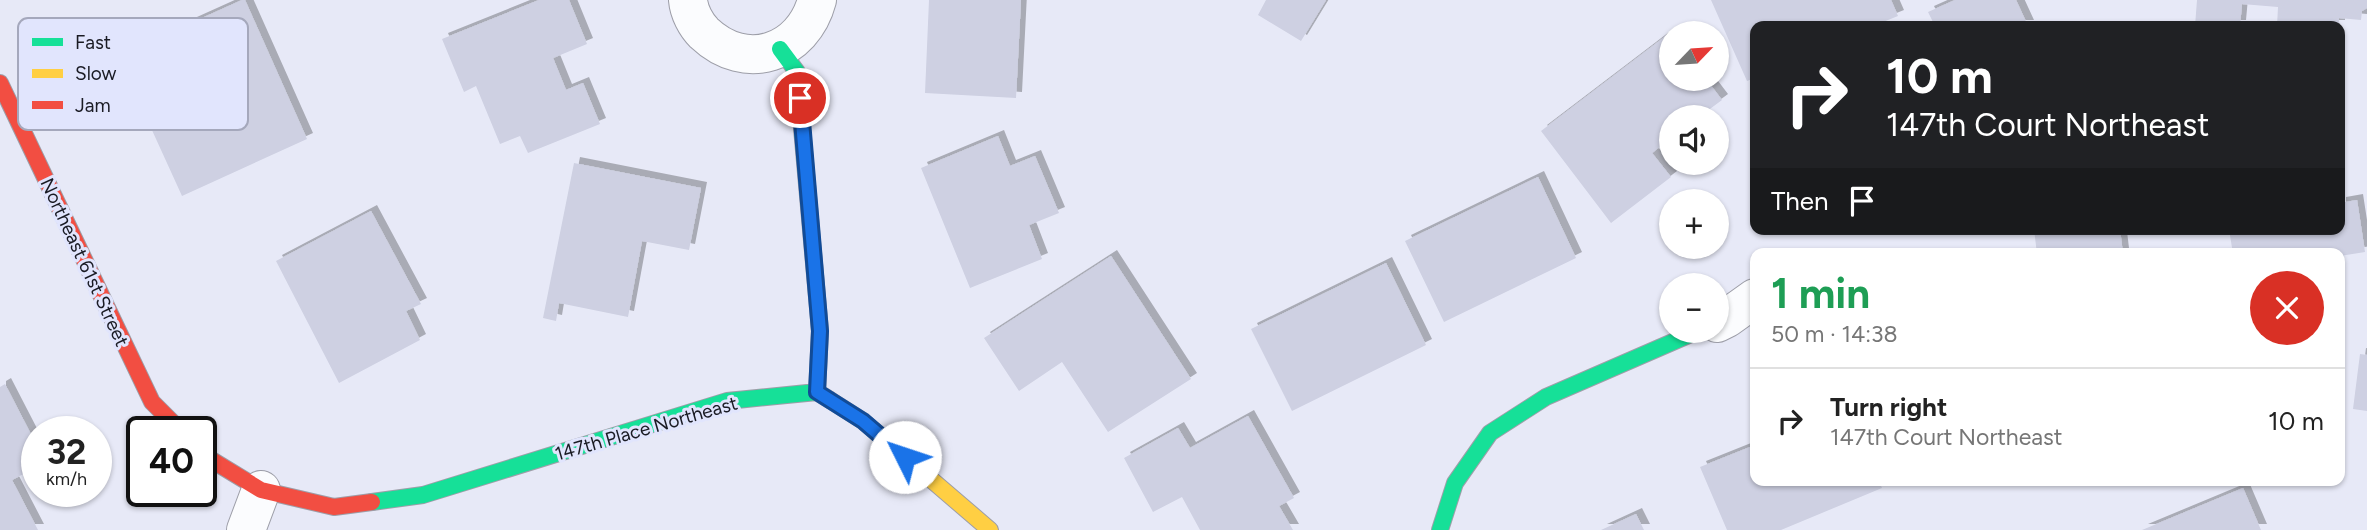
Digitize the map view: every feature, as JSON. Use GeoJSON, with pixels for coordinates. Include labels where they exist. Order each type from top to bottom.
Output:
{"type":"FeatureCollection","features":[{"type":"Feature","properties":{"kind":"street"},"geometry":{"type":"LineString","coordinates":[[688,0],[697,26],[714,43],[735,53],[757,55],[780,49],[799,36],[812,17],[817,0]]}},
{"type":"Feature","properties":{"kind":"street"},"geometry":{"type":"LineString","coordinates":[[780,49],[797,72],[820,331],[817,392],[863,421],[990,530]]}},
{"type":"Feature","properties":{"kind":"street","name":"Northeast 61st Street"},"geometry":{"type":"LineString","coordinates":[[0,83],[18,121]]}},
{"type":"Feature","properties":{"kind":"street","name":"Northeast 61st Street"},"geometry":{"type":"LineString","coordinates":[[22,130],[152,402],[166,416]]}},
{"type":"Feature","properties":{"kind":"street"},"geometry":{"type":"LineString","coordinates":[[1729,317],[1750,302]]}},
{"type":"Feature","properties":{"kind":"street"},"geometry":{"type":"LineString","coordinates":[[1440,530],[1455,483],[1490,433],[1546,397],[1670,343]]}},
{"type":"Feature","properties":{"kind":"street","name":"147th Place Northeast"},"geometry":{"type":"LineString","coordinates":[[261,490],[334,507],[423,495],[727,401],[817,392]]}},
{"type":"Feature","properties":{"kind":"street"},"geometry":{"type":"LineString","coordinates":[[217,463],[261,490],[246,530]]}},
{"type":"Feature","properties":{"kind":"building"},"geometry":{"type":"Polygon","coordinates":[[[245,0],[307,139],[182,196],[152,130],[248,130],[248,18],[202,18],[245,0]]]}},
{"type":"Feature","properties":{"kind":"building"},"geometry":{"type":"Polygon","coordinates":[[[539,0],[569,0],[587,44],[553,58],[566,90],[583,83],[600,124],[528,153],[520,136],[500,144],[476,86],[464,92],[442,39],[539,0]]]}},
{"type":"Feature","properties":{"kind":"building"},"geometry":{"type":"Polygon","coordinates":[[[929,0],[1021,0],[1016,98],[925,93],[929,0]]]}},
{"type":"Feature","properties":{"kind":"building"},"geometry":{"type":"Polygon","coordinates":[[[1266,0],[1326,0],[1301,41],[1258,15],[1266,0]]]}},
{"type":"Feature","properties":{"kind":"building"},"geometry":{"type":"Polygon","coordinates":[[[1711,0],[1891,0],[1898,16],[1886,21],[1750,21],[1750,80],[1747,81],[1729,40],[1729,21],[1720,21],[1711,0]]]}},
{"type":"Feature","properties":{"kind":"building"},"geometry":{"type":"Polygon","coordinates":[[[1955,0],[2016,0],[2026,21],[1932,21],[1928,12],[1955,0]]]}},
{"type":"Feature","properties":{"kind":"building"},"geometry":{"type":"Polygon","coordinates":[[[2197,0],[2367,0],[2367,8],[2362,11],[2361,20],[2339,18],[2339,21],[2277,21],[2278,7],[2242,4],[2240,21],[2195,21],[2197,0]]]}},
{"type":"Feature","properties":{"kind":"building"},"geometry":{"type":"Polygon","coordinates":[[[1659,41],[1659,91],[1715,91],[1722,100],[1715,105],[1659,105],[1659,147],[1652,153],[1659,162],[1659,175],[1671,177],[1611,223],[1541,131],[1659,41]]]}},
{"type":"Feature","properties":{"kind":"building"},"geometry":{"type":"Polygon","coordinates":[[[998,136],[1010,166],[1035,156],[1059,213],[1029,225],[1042,259],[970,288],[921,168],[998,136]]]}},
{"type":"Feature","properties":{"kind":"building"},"geometry":{"type":"Polygon","coordinates":[[[574,163],[701,188],[689,250],[642,241],[628,317],[559,303],[556,321],[543,318],[574,163]]]}},
{"type":"Feature","properties":{"kind":"building"},"geometry":{"type":"Polygon","coordinates":[[[1538,177],[1576,258],[1444,322],[1405,241],[1538,177]]]}},
{"type":"Feature","properties":{"kind":"building"},"geometry":{"type":"Polygon","coordinates":[[[2357,200],[2365,252],[2345,255],[2345,248],[2232,248],[2230,235],[2345,235],[2345,202],[2357,200]]]}},
{"type":"Feature","properties":{"kind":"building"},"geometry":{"type":"Polygon","coordinates":[[[371,211],[421,304],[406,311],[420,340],[339,383],[276,261],[371,211]]]}},
{"type":"Feature","properties":{"kind":"building"},"geometry":{"type":"Polygon","coordinates":[[[2035,235],[2121,235],[2122,248],[2036,248],[2035,235]]]}},
{"type":"Feature","properties":{"kind":"building"},"geometry":{"type":"Polygon","coordinates":[[[1111,256],[1191,379],[1108,432],[1062,362],[1019,391],[984,338],[1111,256]]]}},
{"type":"Feature","properties":{"kind":"building"},"geometry":{"type":"Polygon","coordinates":[[[1386,263],[1426,345],[1292,411],[1251,329],[1386,263]]]}},
{"type":"Feature","properties":{"kind":"building"},"geometry":{"type":"Polygon","coordinates":[[[2360,354],[2367,355],[2367,411],[2353,409],[2360,354]]]}},
{"type":"Feature","properties":{"kind":"building"},"geometry":{"type":"Polygon","coordinates":[[[5,384],[22,416],[21,475],[12,480],[21,497],[21,507],[26,507],[38,530],[0,530],[0,387],[5,384]]]}},
{"type":"Feature","properties":{"kind":"building"},"geometry":{"type":"Polygon","coordinates":[[[1248,416],[1294,498],[1279,506],[1293,530],[1200,530],[1182,497],[1153,512],[1124,458],[1178,428],[1190,448],[1248,416]]]}},
{"type":"Feature","properties":{"kind":"building"},"geometry":{"type":"Polygon","coordinates":[[[1750,447],[1750,486],[1882,488],[1781,530],[1727,530],[1700,467],[1750,447]]]}},
{"type":"Feature","properties":{"kind":"building"},"geometry":{"type":"Polygon","coordinates":[[[2243,488],[2261,530],[2142,530],[2243,488]]]}},
{"type":"Feature","properties":{"kind":"building"},"geometry":{"type":"Polygon","coordinates":[[[1636,514],[1644,530],[1601,530],[1636,514]]]}},
{"type":"Feature","properties":{"kind":"traffic: fast"},"geometry":{"type":"LineString","coordinates":[[780,49],[797,72],[820,331],[817,392]]}},
{"type":"Feature","properties":{"kind":"traffic: fast"},"geometry":{"type":"LineString","coordinates":[[1440,530],[1455,483],[1490,433],[1546,397],[1670,343]]}},
{"type":"Feature","properties":{"kind":"traffic: fast"},"geometry":{"type":"LineString","coordinates":[[372,502],[423,495],[727,401],[817,392],[830,400]]}},
{"type":"Feature","properties":{"kind":"traffic: slow"},"geometry":{"type":"LineString","coordinates":[[830,400],[863,421],[990,530]]}},
{"type":"Feature","properties":{"kind":"traffic: jam"},"geometry":{"type":"LineString","coordinates":[[0,83],[18,121]]}},
{"type":"Feature","properties":{"kind":"traffic: jam"},"geometry":{"type":"LineString","coordinates":[[22,130],[152,402],[166,416]]}},
{"type":"Feature","properties":{"kind":"traffic: jam"},"geometry":{"type":"LineString","coordinates":[[217,463],[261,490],[334,507],[372,502]]}},
{"type":"Feature","properties":{"kind":"route"},"geometry":{"type":"LineString","coordinates":[[800,98],[820,331],[817,392],[863,421],[905,457]]}}]}
